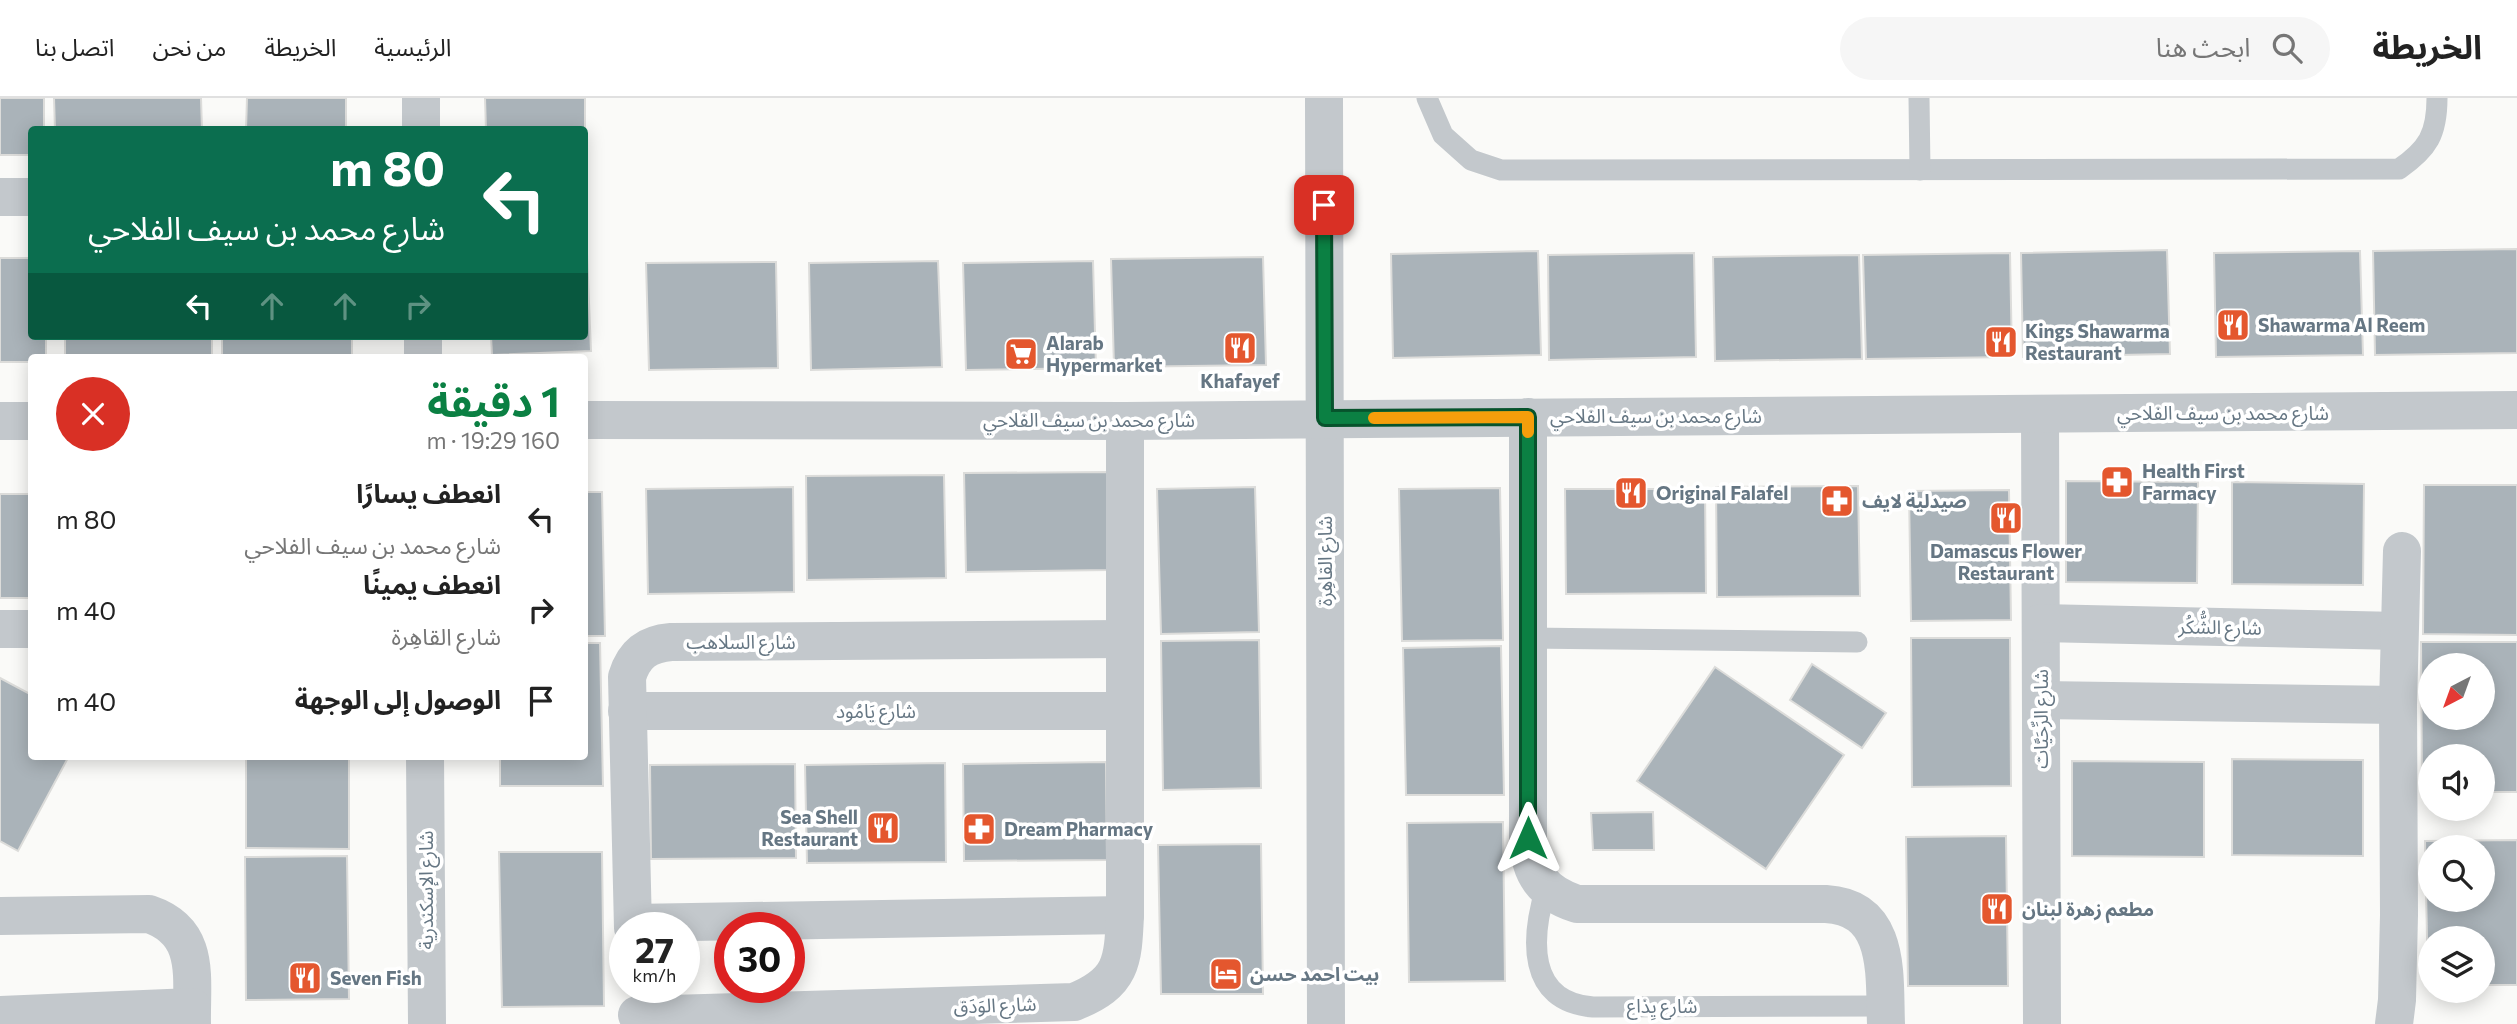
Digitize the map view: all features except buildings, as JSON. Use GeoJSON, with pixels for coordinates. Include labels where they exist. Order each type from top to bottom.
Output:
{"type":"FeatureCollection","features":[{"type":"Feature","properties":{"kind":"street"},"geometry":{"type":"LineString","coordinates":[[421,98],[421,126]]}},
{"type":"Feature","properties":{"kind":"street","name":"شارع القاهِرة"},"geometry":{"type":"LineString","coordinates":[[1324,98],[1326,1024]]}},
{"type":"Feature","properties":{"kind":"street"},"geometry":{"type":"LineString","coordinates":[[0,197],[28,197]]}},
{"type":"Feature","properties":{"kind":"street","name":"شارع محمد بن سيف الفلاحي"},"geometry":{"type":"LineString","coordinates":[[588,420],[1125,421],[2517,410]]}},
{"type":"Feature","properties":{"kind":"street","name":"شارع الرِّحَيَّات"},"geometry":{"type":"LineString","coordinates":[[2039,414],[2042,1024]]}},
{"type":"Feature","properties":{"kind":"street"},"geometry":{"type":"LineString","coordinates":[[1528,417],[1529,856],[1535,874],[1546,888]]}},
{"type":"Feature","properties":{"kind":"street"},"geometry":{"type":"LineString","coordinates":[[0,421],[28,421]]}},
{"type":"Feature","properties":{"kind":"street","name":"شارع الوَدَق"},"geometry":{"type":"LineString","coordinates":[[636,1009],[1074,1002],[1095,994],[1112,978],[1122,958],[1124,925],[1125,421]]}},
{"type":"Feature","properties":{"kind":"street"},"geometry":{"type":"LineString","coordinates":[[2394,1024],[2399,915],[2398,705],[2402,551]]}},
{"type":"Feature","properties":{"kind":"street","name":"شارع الشُّكُر"},"geometry":{"type":"LineString","coordinates":[[2041,623],[2399,631]]}},
{"type":"Feature","properties":{"kind":"street"},"geometry":{"type":"LineString","coordinates":[[0,629],[28,629]]}},
{"type":"Feature","properties":{"kind":"street","name":"شارع السلاهب"},"geometry":{"type":"LineString","coordinates":[[633,912],[627,677],[637,655],[647,647],[659,643],[1124,639]]}},
{"type":"Feature","properties":{"kind":"street"},"geometry":{"type":"LineString","coordinates":[[2040,699],[2398,705]]}},
{"type":"Feature","properties":{"kind":"street","name":"شارع يَامُود"},"geometry":{"type":"LineString","coordinates":[[627,701],[1124,711]]}},
{"type":"Feature","properties":{"kind":"street","name":"شارع الإسكندرية"},"geometry":{"type":"LineString","coordinates":[[425,760],[427,1024]]}},
{"type":"Feature","properties":{"kind":"street","name":"شارع يِذاع"},"geometry":{"type":"LineString","coordinates":[[1546,888],[1560,898],[1577,904],[1839,905],[1861,915],[1877,935],[1881,947],[1885,1015]]}},
{"type":"Feature","properties":{"kind":"street"},"geometry":{"type":"LineString","coordinates":[[0,916],[149,914],[163,918],[184,938],[189,952],[192,1016],[0,1015]]}},
{"type":"Feature","properties":{"kind":"street"},"geometry":{"type":"LineString","coordinates":[[700,925],[1124,925]]}},
{"type":"Feature","properties":{"kind":"lane"},"geometry":{"type":"LineString","coordinates":[[1427,98],[1443,135],[1471,160],[1502,170],[2399,169],[2420,155],[2437,123],[2437,98]]}},
{"type":"Feature","properties":{"kind":"lane"},"geometry":{"type":"LineString","coordinates":[[1919,98],[1920,170]]}},
{"type":"Feature","properties":{"kind":"lane"},"geometry":{"type":"LineString","coordinates":[[1528,638],[1857,642]]}},
{"type":"Feature","properties":{"kind":"lane","name":"شارع يِذاع"},"geometry":{"type":"LineString","coordinates":[[1546,888],[1537,927],[1539,968],[1544,981],[1553,992],[1572,1003],[1593,1007],[1885,1015]]}},
{"type":"Feature","properties":{"kind":"slow traffic"},"geometry":{"type":"LineString","coordinates":[[1374,418],[1528,417],[1528,432]]}},
{"type":"Feature","properties":{"kind":"place","name":"Shawarma Al Reem"},"geometry":{"type":"Point","coordinates":[2233,325]}},
{"type":"Feature","properties":{"kind":"place","name":"Kings Shawarma Restaurant"},"geometry":{"type":"Point","coordinates":[2001,342]}},
{"type":"Feature","properties":{"kind":"place","name":"Khafayef"},"geometry":{"type":"Point","coordinates":[1240,348]}},
{"type":"Feature","properties":{"kind":"place","name":"Alarab Hypermarket"},"geometry":{"type":"Point","coordinates":[1021,354]}},
{"type":"Feature","properties":{"kind":"place","name":"Health First Farmacy"},"geometry":{"type":"Point","coordinates":[2117,482]}},
{"type":"Feature","properties":{"kind":"place","name":"Original Falafel"},"geometry":{"type":"Point","coordinates":[1631,493]}},
{"type":"Feature","properties":{"kind":"place","name":"صيدلية لايف"},"geometry":{"type":"Point","coordinates":[1837,501]}},
{"type":"Feature","properties":{"kind":"place","name":"Damascus Flower Restaurant"},"geometry":{"type":"Point","coordinates":[2006,518]}},
{"type":"Feature","properties":{"kind":"place","name":"Sea Shell Restaurant"},"geometry":{"type":"Point","coordinates":[883,828]}},
{"type":"Feature","properties":{"kind":"place","name":"Dream Pharmacy"},"geometry":{"type":"Point","coordinates":[979,829]}},
{"type":"Feature","properties":{"kind":"place","name":"مطعم زهرة لبنان"},"geometry":{"type":"Point","coordinates":[1997,909]}},
{"type":"Feature","properties":{"kind":"place","name":"بيت احمد حسن"},"geometry":{"type":"Point","coordinates":[1226,974]}},
{"type":"Feature","properties":{"kind":"place","name":"Seven Fish"},"geometry":{"type":"Point","coordinates":[305,978]}},
{"type":"Feature","properties":{"kind":"route"},"geometry":{"type":"LineString","coordinates":[[1324,205],[1325,418],[1528,417],[1528,838]]}}]}
